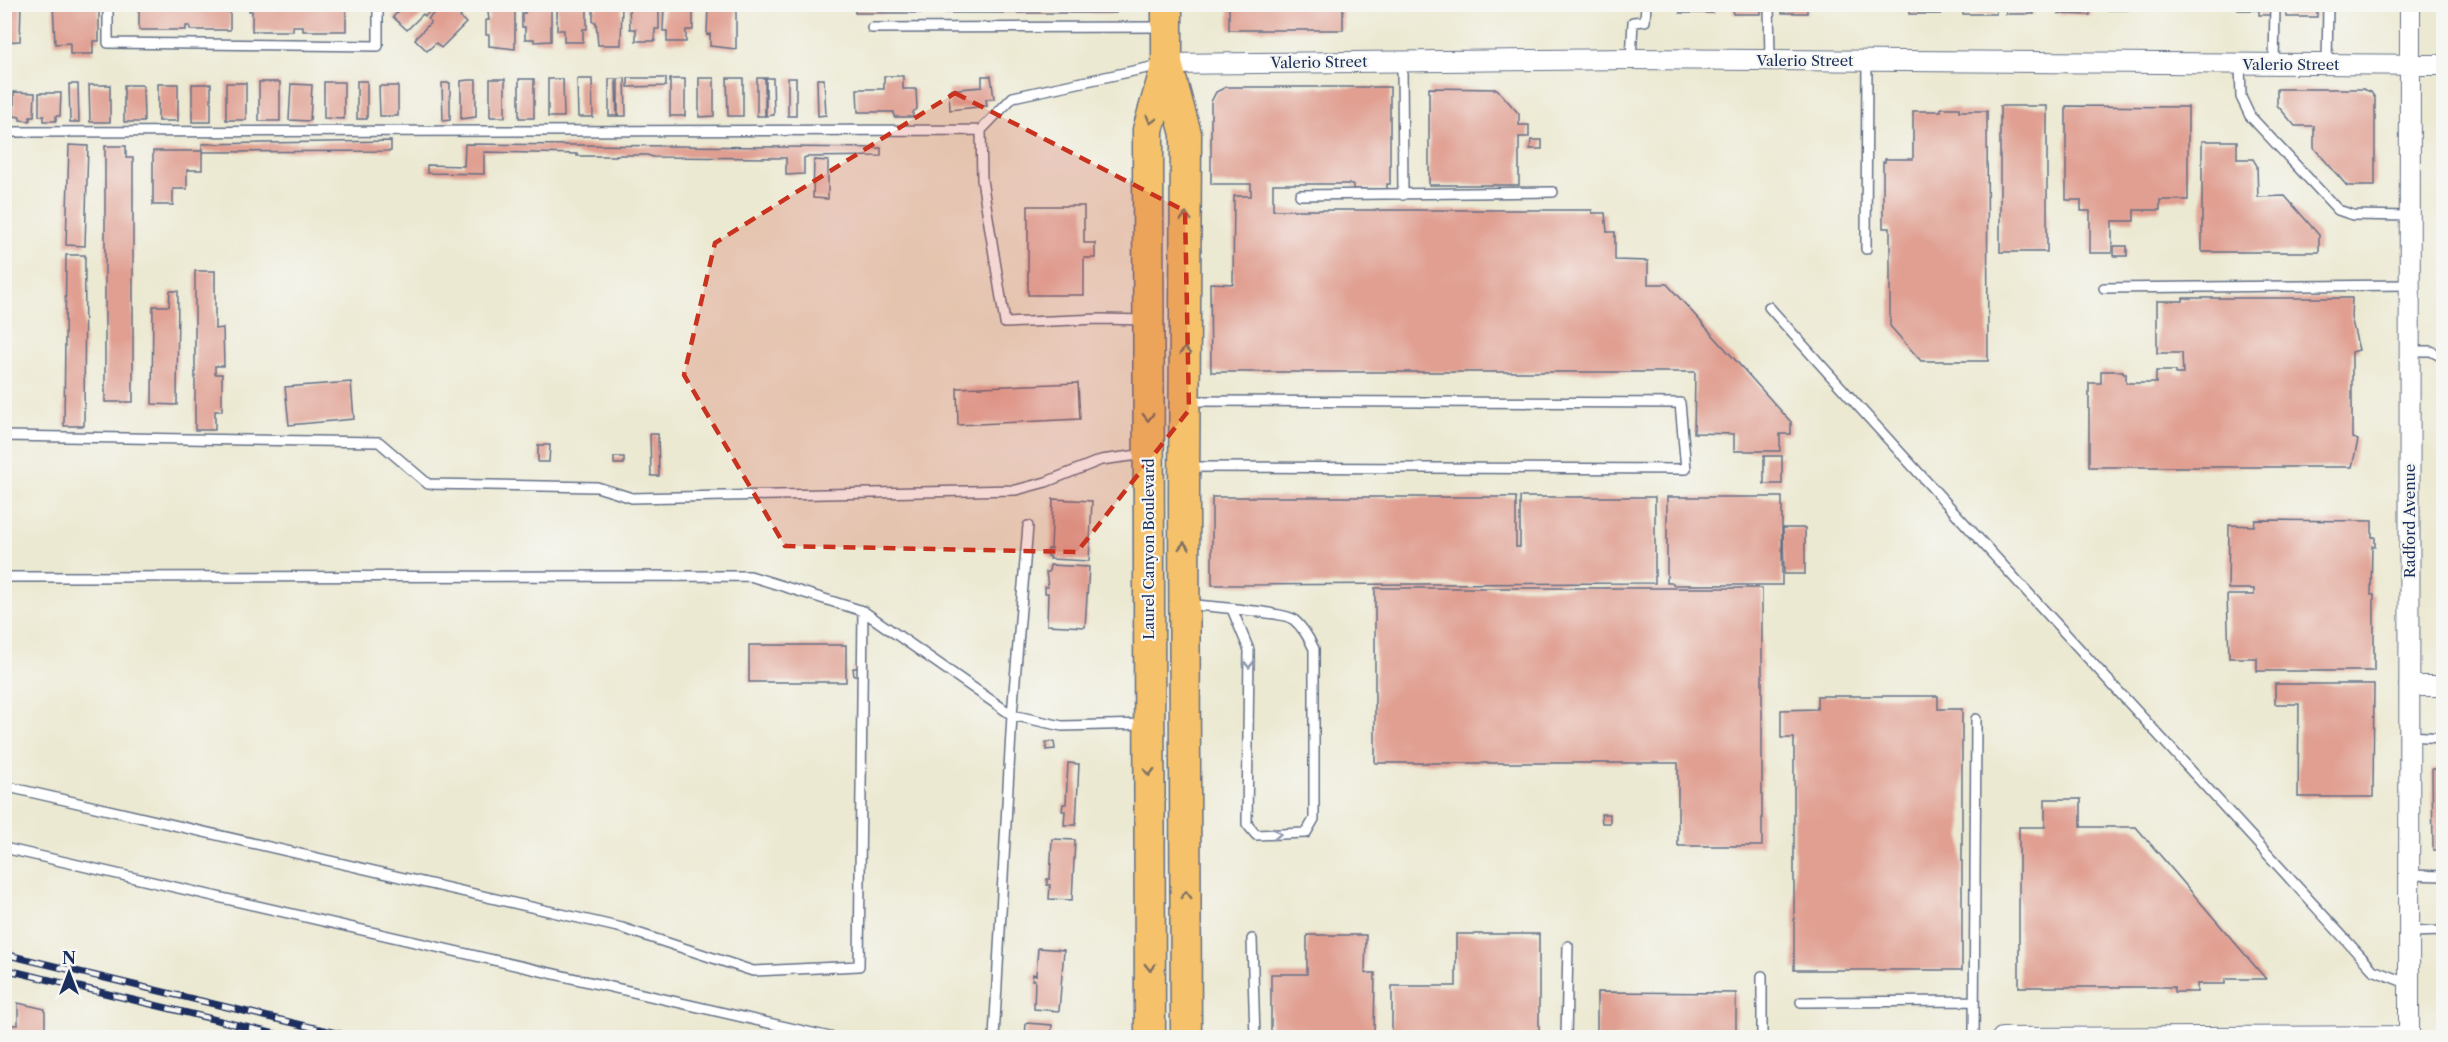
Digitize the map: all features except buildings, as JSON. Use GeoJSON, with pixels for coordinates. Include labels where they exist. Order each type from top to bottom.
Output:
{"type":"FeatureCollection","features":[{"type":"Feature","properties":{"kind":"main road","name":"Laurel Canyon Boulevard"},"geometry":{"type":"LineString","coordinates":[[1167,16],[1167,64],[1186,134],[1184,467],[1186,1038]]}},
{"type":"Feature","properties":{"kind":"main road","name":"Laurel Canyon Boulevard"},"geometry":{"type":"LineString","coordinates":[[1150,1038],[1148,130],[1167,64]]}},
{"type":"Feature","properties":{"kind":"main road"},"geometry":{"type":"LineString","coordinates":[[1148,605],[1185,604]]}},
{"type":"Feature","properties":{"kind":"street","name":"Radford Avenue"},"geometry":{"type":"LineString","coordinates":[[2409,1037],[2410,4]]}},
{"type":"Feature","properties":{"kind":"street","name":"Valerio Street"},"geometry":{"type":"LineString","coordinates":[[1167,64],[1631,59],[2444,65]]}},
{"type":"Feature","properties":{"kind":"street"},"geometry":{"type":"LineString","coordinates":[[2409,687],[2444,686]]}},
{"type":"Feature","properties":{"kind":"street"},"geometry":{"type":"LineString","coordinates":[[2002,1038],[2409,1037]]}},
{"type":"Feature","properties":{"kind":"lane"},"geometry":{"type":"LineString","coordinates":[[108,4],[108,43],[378,46],[378,4]]}},
{"type":"Feature","properties":{"kind":"lane"},"geometry":{"type":"LineString","coordinates":[[1631,59],[1633,22],[1645,21],[1646,4]]}},
{"type":"Feature","properties":{"kind":"lane"},"geometry":{"type":"LineString","coordinates":[[1769,4],[1770,60]]}},
{"type":"Feature","properties":{"kind":"lane"},"geometry":{"type":"LineString","coordinates":[[2274,64],[2275,4]]}},
{"type":"Feature","properties":{"kind":"lane"},"geometry":{"type":"LineString","coordinates":[[2327,65],[2328,4]]}},
{"type":"Feature","properties":{"kind":"lane"},"geometry":{"type":"LineString","coordinates":[[872,28],[1167,16]]}},
{"type":"Feature","properties":{"kind":"lane"},"geometry":{"type":"LineString","coordinates":[[1866,61],[1866,249]]}},
{"type":"Feature","properties":{"kind":"lane"},"geometry":{"type":"LineString","coordinates":[[1402,62],[1403,195]]}},
{"type":"Feature","properties":{"kind":"lane"},"geometry":{"type":"LineString","coordinates":[[1148,320],[1099,319],[1005,323],[982,180],[981,130],[1013,97],[1167,64]]}},
{"type":"Feature","properties":{"kind":"lane"},"geometry":{"type":"LineString","coordinates":[[2240,64],[2241,96],[2250,116],[2338,210],[2353,215],[2409,216]]}},
{"type":"Feature","properties":{"kind":"lane"},"geometry":{"type":"LineString","coordinates":[[4,132],[981,130]]}},
{"type":"Feature","properties":{"kind":"lane"},"geometry":{"type":"LineString","coordinates":[[1300,195],[1553,192]]}},
{"type":"Feature","properties":{"kind":"lane"},"geometry":{"type":"LineString","coordinates":[[2104,288],[2409,285]]}},
{"type":"Feature","properties":{"kind":"lane"},"geometry":{"type":"LineString","coordinates":[[1769,307],[1951,512],[2176,753],[2373,970],[2409,984]]}},
{"type":"Feature","properties":{"kind":"lane"},"geometry":{"type":"LineString","coordinates":[[2409,351],[2431,351],[2444,358]]}},
{"type":"Feature","properties":{"kind":"lane"},"geometry":{"type":"LineString","coordinates":[[1184,467],[1686,469],[1680,403],[1185,401]]}},
{"type":"Feature","properties":{"kind":"lane"},"geometry":{"type":"LineString","coordinates":[[4,436],[379,442],[428,484],[597,487],[633,498],[1016,490],[1046,482],[1101,460],[1148,454]]}},
{"type":"Feature","properties":{"kind":"lane"},"geometry":{"type":"LineString","coordinates":[[994,1038],[1012,715],[1028,526]]}},
{"type":"Feature","properties":{"kind":"lane"},"geometry":{"type":"LineString","coordinates":[[4,577],[750,576],[863,611],[1012,715],[1062,726],[1149,724]]}},
{"type":"Feature","properties":{"kind":"lane"},"geometry":{"type":"LineString","coordinates":[[1185,604],[1232,609],[1291,617],[1307,634],[1314,649],[1314,819],[1306,833],[1256,835],[1247,824],[1249,650],[1232,609]]}},
{"type":"Feature","properties":{"kind":"lane"},"geometry":{"type":"LineString","coordinates":[[4,786],[622,928],[753,971],[859,966],[863,611]]}},
{"type":"Feature","properties":{"kind":"lane"},"geometry":{"type":"LineString","coordinates":[[1974,1038],[1976,719]]}},
{"type":"Feature","properties":{"kind":"lane"},"geometry":{"type":"LineString","coordinates":[[2409,736],[2444,738]]}},
{"type":"Feature","properties":{"kind":"lane"},"geometry":{"type":"LineString","coordinates":[[4,848],[834,1038]]}},
{"type":"Feature","properties":{"kind":"lane"},"geometry":{"type":"LineString","coordinates":[[2409,875],[2444,876]]}},
{"type":"Feature","properties":{"kind":"lane"},"geometry":{"type":"LineString","coordinates":[[2409,932],[2444,931]]}},
{"type":"Feature","properties":{"kind":"lane"},"geometry":{"type":"LineString","coordinates":[[1252,939],[1256,1038]]}},
{"type":"Feature","properties":{"kind":"lane"},"geometry":{"type":"LineString","coordinates":[[1566,1038],[1568,946]]}},
{"type":"Feature","properties":{"kind":"lane"},"geometry":{"type":"LineString","coordinates":[[1762,976],[1762,1038]]}},
{"type":"Feature","properties":{"kind":"lane"},"geometry":{"type":"LineString","coordinates":[[1802,1002],[1974,1001]]}},
{"type":"Feature","properties":{"kind":"highlighted area"},"geometry":{"type":"Polygon","coordinates":[[[955,93],[1185,211],[1189,410],[1077,552],[785,546],[684,375],[715,243],[955,93]]]}},
{"type":"Feature","properties":{"kind":"railway"},"geometry":{"type":"LineString","coordinates":[[4,954],[357,1038]]}},
{"type":"Feature","properties":{"kind":"railway"},"geometry":{"type":"LineString","coordinates":[[4,969],[292,1038]]}}]}
